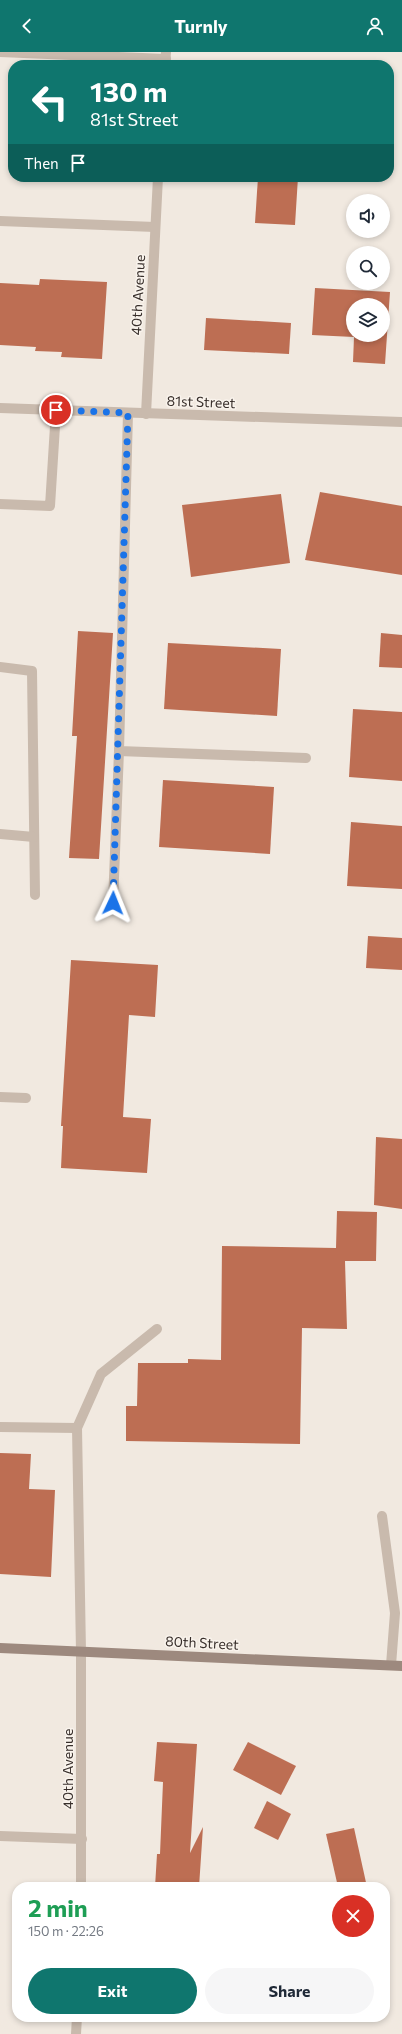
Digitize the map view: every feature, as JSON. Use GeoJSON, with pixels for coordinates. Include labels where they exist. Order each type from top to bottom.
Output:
{"type":"FeatureCollection","features":[{"type":"Feature","properties":{"kind":"street"},"geometry":{"type":"LineString","coordinates":[[0,52],[166,59]]}},
{"type":"Feature","properties":{"kind":"street","name":"40th Avenue"},"geometry":{"type":"LineString","coordinates":[[146,414],[158,182]]}},
{"type":"Feature","properties":{"kind":"street"},"geometry":{"type":"LineString","coordinates":[[0,221],[155,227]]}},
{"type":"Feature","properties":{"kind":"street","name":"81st Street"},"geometry":{"type":"LineString","coordinates":[[0,408],[402,422]]}},
{"type":"Feature","properties":{"kind":"street"},"geometry":{"type":"LineString","coordinates":[[0,504],[50,506],[56,410]]}},
{"type":"Feature","properties":{"kind":"street"},"geometry":{"type":"LineString","coordinates":[[113,903],[119,751],[128,413]]}},
{"type":"Feature","properties":{"kind":"street"},"geometry":{"type":"LineString","coordinates":[[0,667],[32,671],[35,895]]}},
{"type":"Feature","properties":{"kind":"street"},"geometry":{"type":"LineString","coordinates":[[119,751],[306,758]]}},
{"type":"Feature","properties":{"kind":"street"},"geometry":{"type":"LineString","coordinates":[[0,834],[34,837]]}},
{"type":"Feature","properties":{"kind":"street"},"geometry":{"type":"LineString","coordinates":[[0,1098],[26,1098]]}},
{"type":"Feature","properties":{"kind":"street"},"geometry":{"type":"LineString","coordinates":[[0,1427],[77,1428],[101,1374],[157,1329]]}},
{"type":"Feature","properties":{"kind":"street","name":"40th Avenue"},"geometry":{"type":"LineString","coordinates":[[77,1428],[82,1652],[82,1839],[80,1882]]}},
{"type":"Feature","properties":{"kind":"street"},"geometry":{"type":"LineString","coordinates":[[382,1516],[395,1613],[391,1665]]}},
{"type":"Feature","properties":{"kind":"street","name":"80th Street"},"geometry":{"type":"LineString","coordinates":[[0,1648],[402,1666]]}},
{"type":"Feature","properties":{"kind":"street"},"geometry":{"type":"LineString","coordinates":[[0,1836],[82,1839]]}},
{"type":"Feature","properties":{"kind":"street"},"geometry":{"type":"LineString","coordinates":[[76,2034],[77,2022]]}},
{"type":"Feature","properties":{"kind":"building"},"geometry":{"type":"Polygon","coordinates":[[[258,182],[298,182],[295,225],[255,223],[258,182]]]}},
{"type":"Feature","properties":{"kind":"building"},"geometry":{"type":"Polygon","coordinates":[[[40,279],[107,282],[102,359],[61,357],[62,352],[35,351],[36,347],[0,345],[0,283],[39,285],[40,279]]]}},
{"type":"Feature","properties":{"kind":"building"},"geometry":{"type":"Polygon","coordinates":[[[315,288],[390,292],[390,298],[346,298],[346,337],[312,335],[315,288]]]}},
{"type":"Feature","properties":{"kind":"building"},"geometry":{"type":"Polygon","coordinates":[[[206,318],[291,323],[289,354],[204,350],[206,318]]]}},
{"type":"Feature","properties":{"kind":"building"},"geometry":{"type":"Polygon","coordinates":[[[354,342],[387,342],[385,364],[353,362],[354,342]]]}},
{"type":"Feature","properties":{"kind":"building"},"geometry":{"type":"Polygon","coordinates":[[[320,492],[402,506],[402,575],[305,560],[320,492]]]}},
{"type":"Feature","properties":{"kind":"building"},"geometry":{"type":"Polygon","coordinates":[[[281,494],[290,563],[191,577],[182,505],[281,494]]]}},
{"type":"Feature","properties":{"kind":"building"},"geometry":{"type":"Polygon","coordinates":[[[78,631],[113,633],[99,859],[69,858],[77,736],[72,736],[78,631]]]}},
{"type":"Feature","properties":{"kind":"building"},"geometry":{"type":"Polygon","coordinates":[[[381,633],[402,635],[402,668],[379,667],[381,633]]]}},
{"type":"Feature","properties":{"kind":"building"},"geometry":{"type":"Polygon","coordinates":[[[168,643],[281,649],[277,716],[164,709],[168,643]]]}},
{"type":"Feature","properties":{"kind":"building"},"geometry":{"type":"Polygon","coordinates":[[[353,709],[402,712],[402,781],[349,777],[353,709]]]}},
{"type":"Feature","properties":{"kind":"building"},"geometry":{"type":"Polygon","coordinates":[[[163,780],[274,787],[270,854],[159,847],[163,780]]]}},
{"type":"Feature","properties":{"kind":"building"},"geometry":{"type":"Polygon","coordinates":[[[351,822],[402,826],[402,889],[347,886],[351,822]]]}},
{"type":"Feature","properties":{"kind":"building"},"geometry":{"type":"Polygon","coordinates":[[[368,936],[402,938],[402,970],[366,968],[368,936]]]}},
{"type":"Feature","properties":{"kind":"building"},"geometry":{"type":"Polygon","coordinates":[[[71,960],[158,965],[155,1017],[129,1015],[123,1117],[151,1119],[147,1173],[61,1168],[63,1126],[61,1126],[71,960]]]}},
{"type":"Feature","properties":{"kind":"building"},"geometry":{"type":"Polygon","coordinates":[[[376,1137],[402,1139],[402,1209],[374,1205],[376,1137]]]}},
{"type":"Feature","properties":{"kind":"building"},"geometry":{"type":"Polygon","coordinates":[[[337,1211],[377,1212],[376,1261],[345,1261],[347,1329],[302,1328],[300,1444],[126,1441],[126,1406],[137,1406],[138,1363],[188,1363],[188,1359],[221,1360],[222,1246],[336,1248],[337,1211]]]}},
{"type":"Feature","properties":{"kind":"building"},"geometry":{"type":"Polygon","coordinates":[[[0,1453],[31,1454],[29,1489],[55,1490],[51,1577],[0,1574],[0,1453]]]}},
{"type":"Feature","properties":{"kind":"building"},"geometry":{"type":"Polygon","coordinates":[[[157,1742],[197,1744],[190,1853],[203,1827],[199,1882],[155,1882],[157,1854],[160,1854],[163,1782],[154,1781],[157,1742]]]}},
{"type":"Feature","properties":{"kind":"building"},"geometry":{"type":"Polygon","coordinates":[[[248,1742],[296,1766],[281,1795],[233,1770],[248,1742]]]}},
{"type":"Feature","properties":{"kind":"building"},"geometry":{"type":"Polygon","coordinates":[[[267,1801],[291,1814],[278,1840],[254,1828],[267,1801]]]}},
{"type":"Feature","properties":{"kind":"building"},"geometry":{"type":"Polygon","coordinates":[[[354,1828],[366,1882],[337,1882],[326,1834],[354,1828]]]}},
{"type":"Feature","properties":{"kind":"route"},"geometry":{"type":"LineString","coordinates":[[56,410],[128,413],[119,751],[113,903]]}}]}
